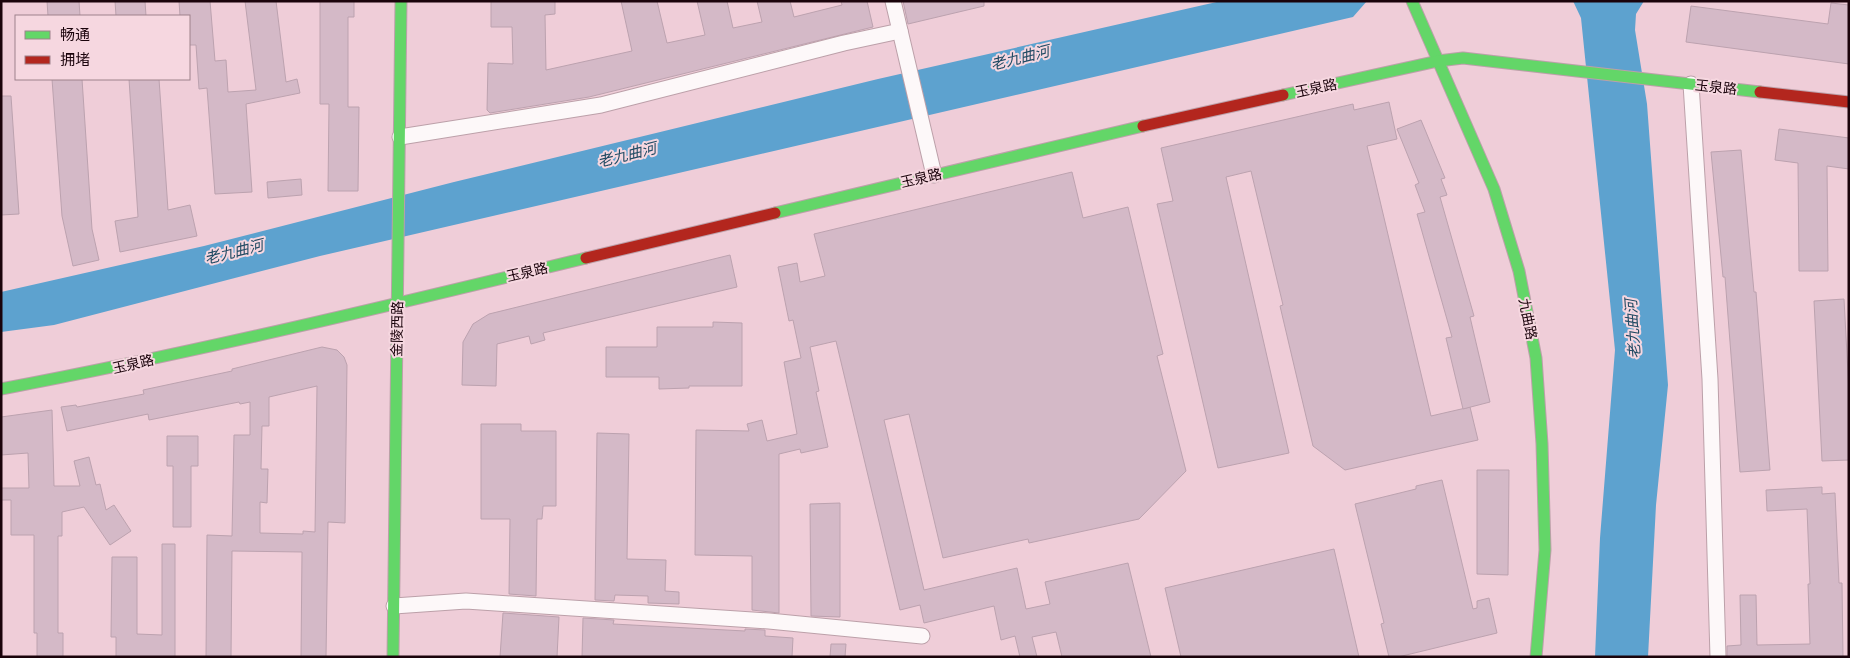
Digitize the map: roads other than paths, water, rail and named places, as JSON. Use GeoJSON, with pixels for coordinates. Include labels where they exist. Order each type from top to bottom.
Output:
{"type":"FeatureCollection","features":[{"type":"Feature","properties":{"kind":"street","name":"金陵西路"},"geometry":{"type":"LineString","coordinates":[[393,657],[401,1]]}},
{"type":"Feature","properties":{"kind":"street"},"geometry":{"type":"LineString","coordinates":[[893,1],[934,175]]}},
{"type":"Feature","properties":{"kind":"street","name":"九曲路"},"geometry":{"type":"LineString","coordinates":[[1412,1],[1494,189],[1519,271],[1536,358],[1542,444],[1544,550],[1536,657]]}},
{"type":"Feature","properties":{"kind":"street"},"geometry":{"type":"LineString","coordinates":[[400,137],[601,105],[844,43],[900,31]]}},
{"type":"Feature","properties":{"kind":"street","name":"玉泉路"},"geometry":{"type":"LineString","coordinates":[[1,389],[103,370],[398,303],[1118,131],[1438,61],[1463,58],[1849,102]]}},
{"type":"Feature","properties":{"kind":"street"},"geometry":{"type":"LineString","coordinates":[[1691,84],[1710,379],[1718,657]]}},
{"type":"Feature","properties":{"kind":"street"},"geometry":{"type":"LineString","coordinates":[[394,606],[466,601],[769,621],[922,636]]}},
{"type":"Feature","properties":{"kind":"water","name":"老九曲河"},"geometry":{"type":"Polygon","coordinates":[[[1221,1],[1367,1],[1353,17],[320,256],[54,325],[1,332],[1,292],[204,246],[454,182],[878,79],[1221,1]]]}},
{"type":"Feature","properties":{"kind":"water","name":"老九曲河"},"geometry":{"type":"Polygon","coordinates":[[[1573,1],[1644,1],[1636,14],[1635,30],[1647,104],[1668,385],[1656,505],[1648,657],[1595,657],[1600,538],[1615,350],[1581,18],[1573,1]]]}}]}
